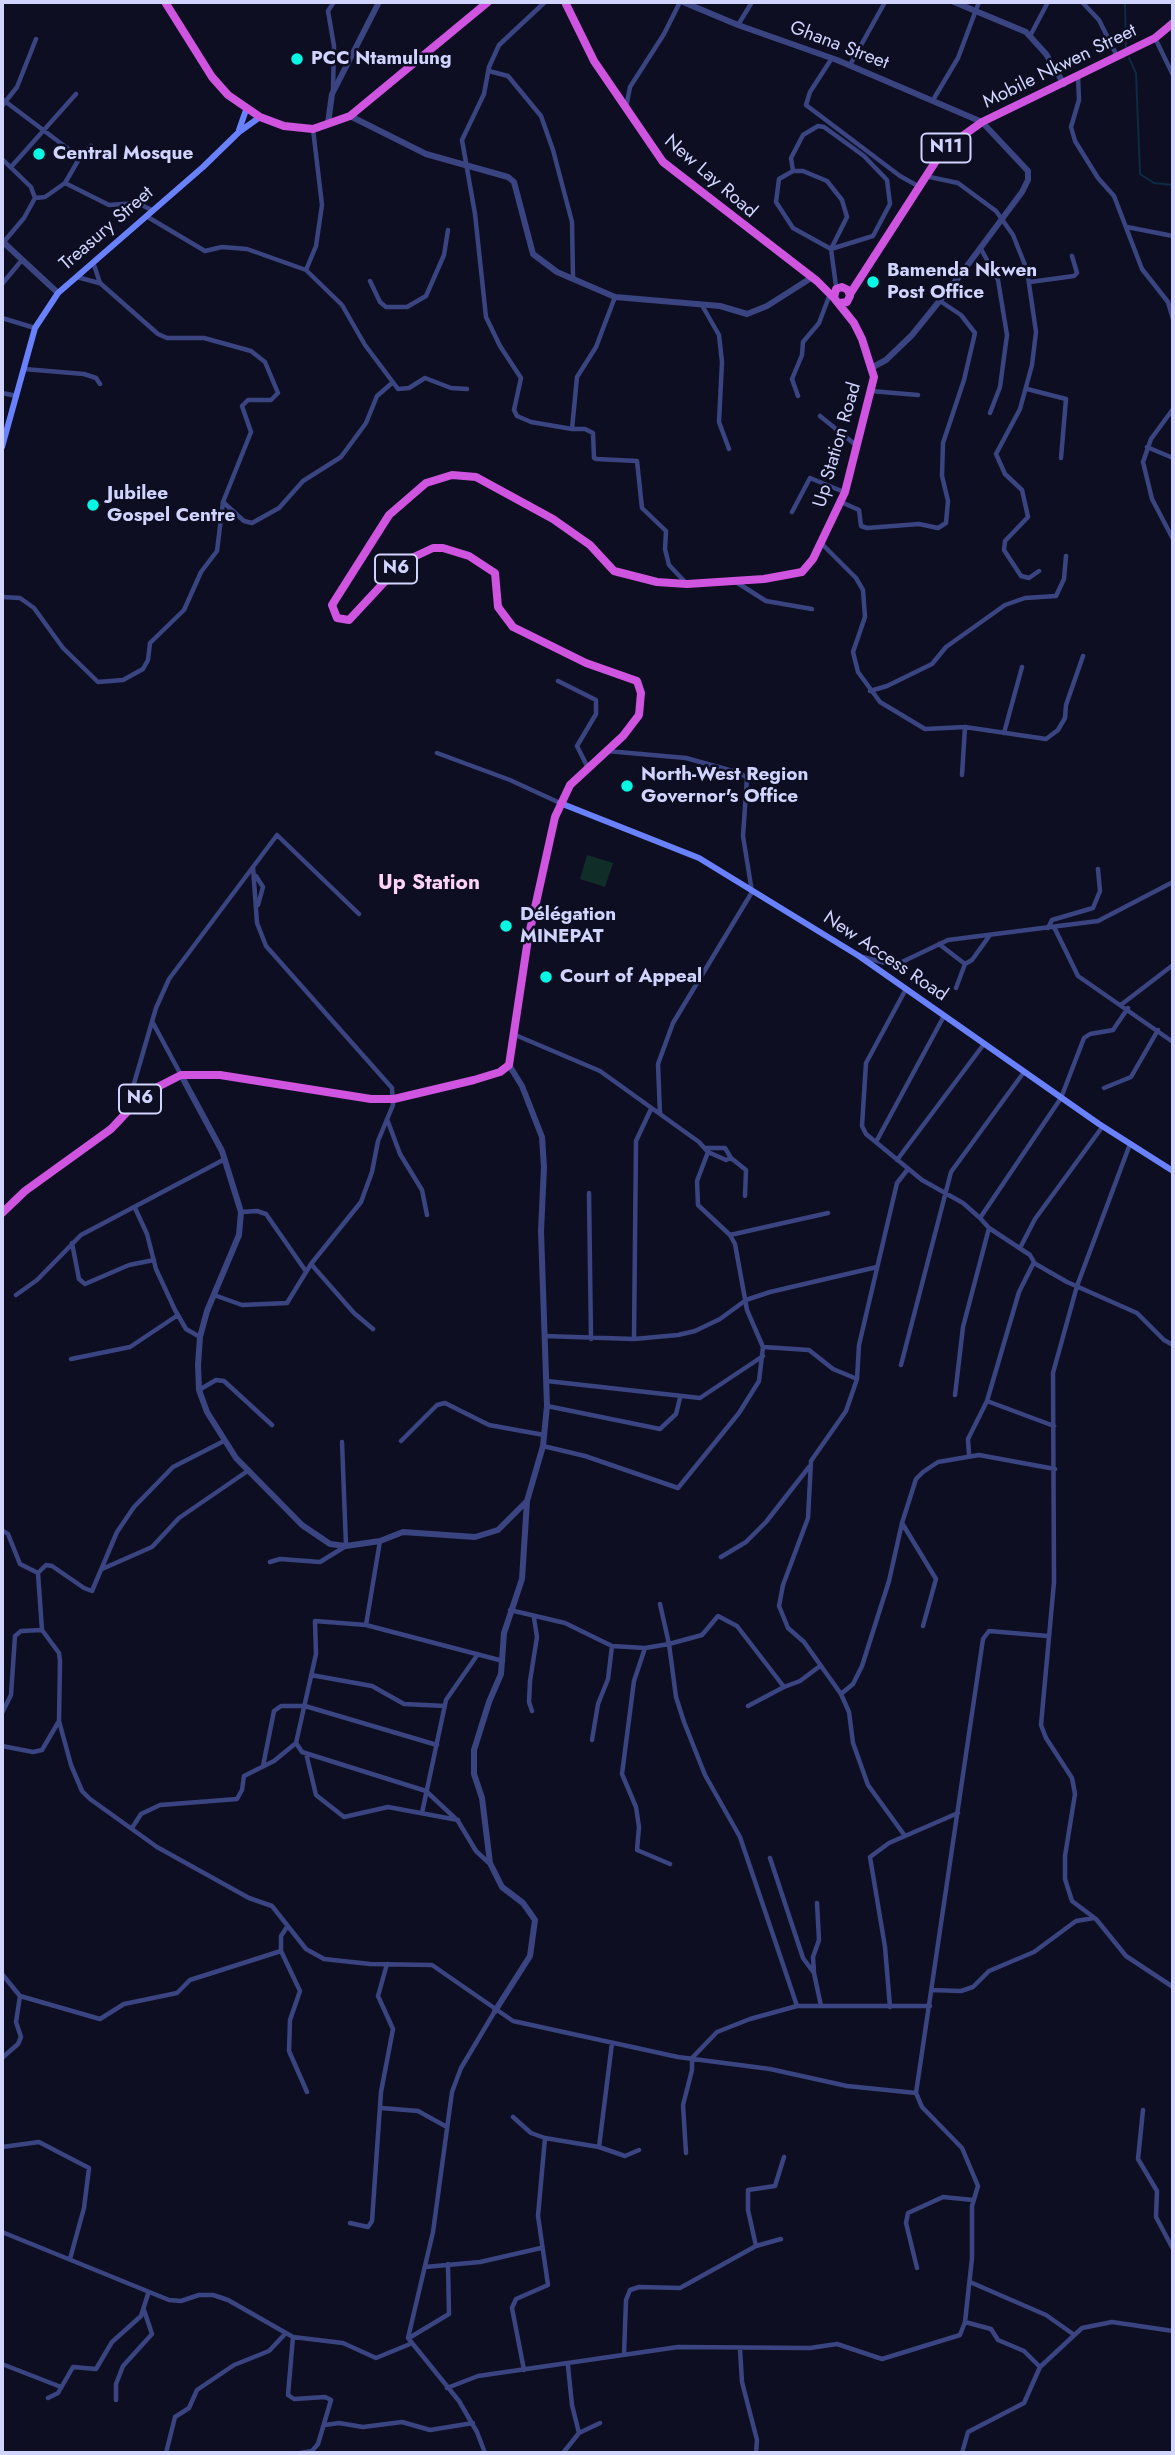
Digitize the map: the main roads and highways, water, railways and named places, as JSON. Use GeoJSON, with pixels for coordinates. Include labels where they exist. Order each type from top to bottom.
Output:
{"type":"FeatureCollection","features":[{"type":"Feature","properties":{"kind":"highway"},"geometry":{"type":"LineString","coordinates":[[165,2],[212,77],[246,110],[284,126],[313,129],[350,116],[488,2]]}},
{"type":"Feature","properties":{"kind":"highway","name":"New Lay Road"},"geometry":{"type":"LineString","coordinates":[[565,2],[594,61],[663,162],[814,279],[837,293]]}},
{"type":"Feature","properties":{"kind":"highway","name":"Mobile Nkwen Street"},"geometry":{"type":"LineString","coordinates":[[861,274],[889,238],[918,186],[943,150],[982,122],[1156,38],[1173,23]]}},
{"type":"Feature","properties":{"kind":"highway","name":"N11"},"geometry":{"type":"LineString","coordinates":[[837,293],[861,274]]}},
{"type":"Feature","properties":{"kind":"highway","name":"N11"},"geometry":{"type":"LineString","coordinates":[[850,295],[861,274]]}},
{"type":"Feature","properties":{"kind":"highway"},"geometry":{"type":"LineString","coordinates":[[837,293],[847,302],[850,295]]}},
{"type":"Feature","properties":{"kind":"highway","name":"N6"},"geometry":{"type":"LineString","coordinates":[[837,293],[850,295],[854,323]]}},
{"type":"Feature","properties":{"kind":"highway","name":"N6"},"geometry":{"type":"LineString","coordinates":[[837,293],[854,323]]}},
{"type":"Feature","properties":{"kind":"highway","name":"Up Station Road"},"geometry":{"type":"LineString","coordinates":[[2,1213],[25,1191],[111,1129],[154,1087],[181,1075],[220,1074],[371,1099],[394,1099],[474,1080],[500,1072],[509,1065],[528,939],[560,803],[570,785],[607,751],[639,715],[641,693],[636,681],[586,663],[513,627],[498,607],[495,573],[470,556],[443,548],[418,553],[403,562],[349,620],[337,618],[332,605],[390,515],[426,483],[442,476],[463,474],[475,477],[553,519],[590,545],[614,571],[657,582],[687,584],[790,577],[802,572],[822,544],[845,492],[871,391],[873,367],[854,323]]}},
{"type":"Feature","properties":{"kind":"main road"},"geometry":{"type":"LineString","coordinates":[[239,132],[246,110]]}},
{"type":"Feature","properties":{"kind":"main road","name":"Treasury Street"},"geometry":{"type":"LineString","coordinates":[[2,446],[35,328],[58,293],[239,132],[260,117]]}},
{"type":"Feature","properties":{"kind":"main road","name":"New Access Road"},"geometry":{"type":"LineString","coordinates":[[560,803],[698,858],[859,956],[1024,1072],[1173,1171]]}},
{"type":"Feature","properties":{"kind":"waterway"},"geometry":{"type":"LineString","coordinates":[[1125,2],[1126,48]]}},
{"type":"Feature","properties":{"kind":"waterway"},"geometry":{"type":"LineString","coordinates":[[1129,58],[1136,73],[1140,174],[1154,183],[1173,185]]}},
{"type":"Feature","properties":{"kind":"place","name":"PCC Ntamulung"},"geometry":{"type":"Point","coordinates":[297,59]}},
{"type":"Feature","properties":{"kind":"place","name":"Central Mosque"},"geometry":{"type":"Point","coordinates":[39,154]}},
{"type":"Feature","properties":{"kind":"place","name":"Bamenda Nkwen Post Office"},"geometry":{"type":"Point","coordinates":[873,282]}},
{"type":"Feature","properties":{"kind":"place","name":"Jubilee Gospel Centre"},"geometry":{"type":"Point","coordinates":[93,505]}},
{"type":"Feature","properties":{"kind":"place","name":"North-West Region Governor's Office"},"geometry":{"type":"Point","coordinates":[627,786]}},
{"type":"Feature","properties":{"kind":"place","name":"Délégation MINEPAT"},"geometry":{"type":"Point","coordinates":[506,926]}},
{"type":"Feature","properties":{"kind":"place","name":"Court of Appeal"},"geometry":{"type":"Point","coordinates":[546,977]}},
{"type":"Feature","properties":{"kind":"district","name":"Up Station"},"geometry":{"type":"Point","coordinates":[429,884]}}]}
